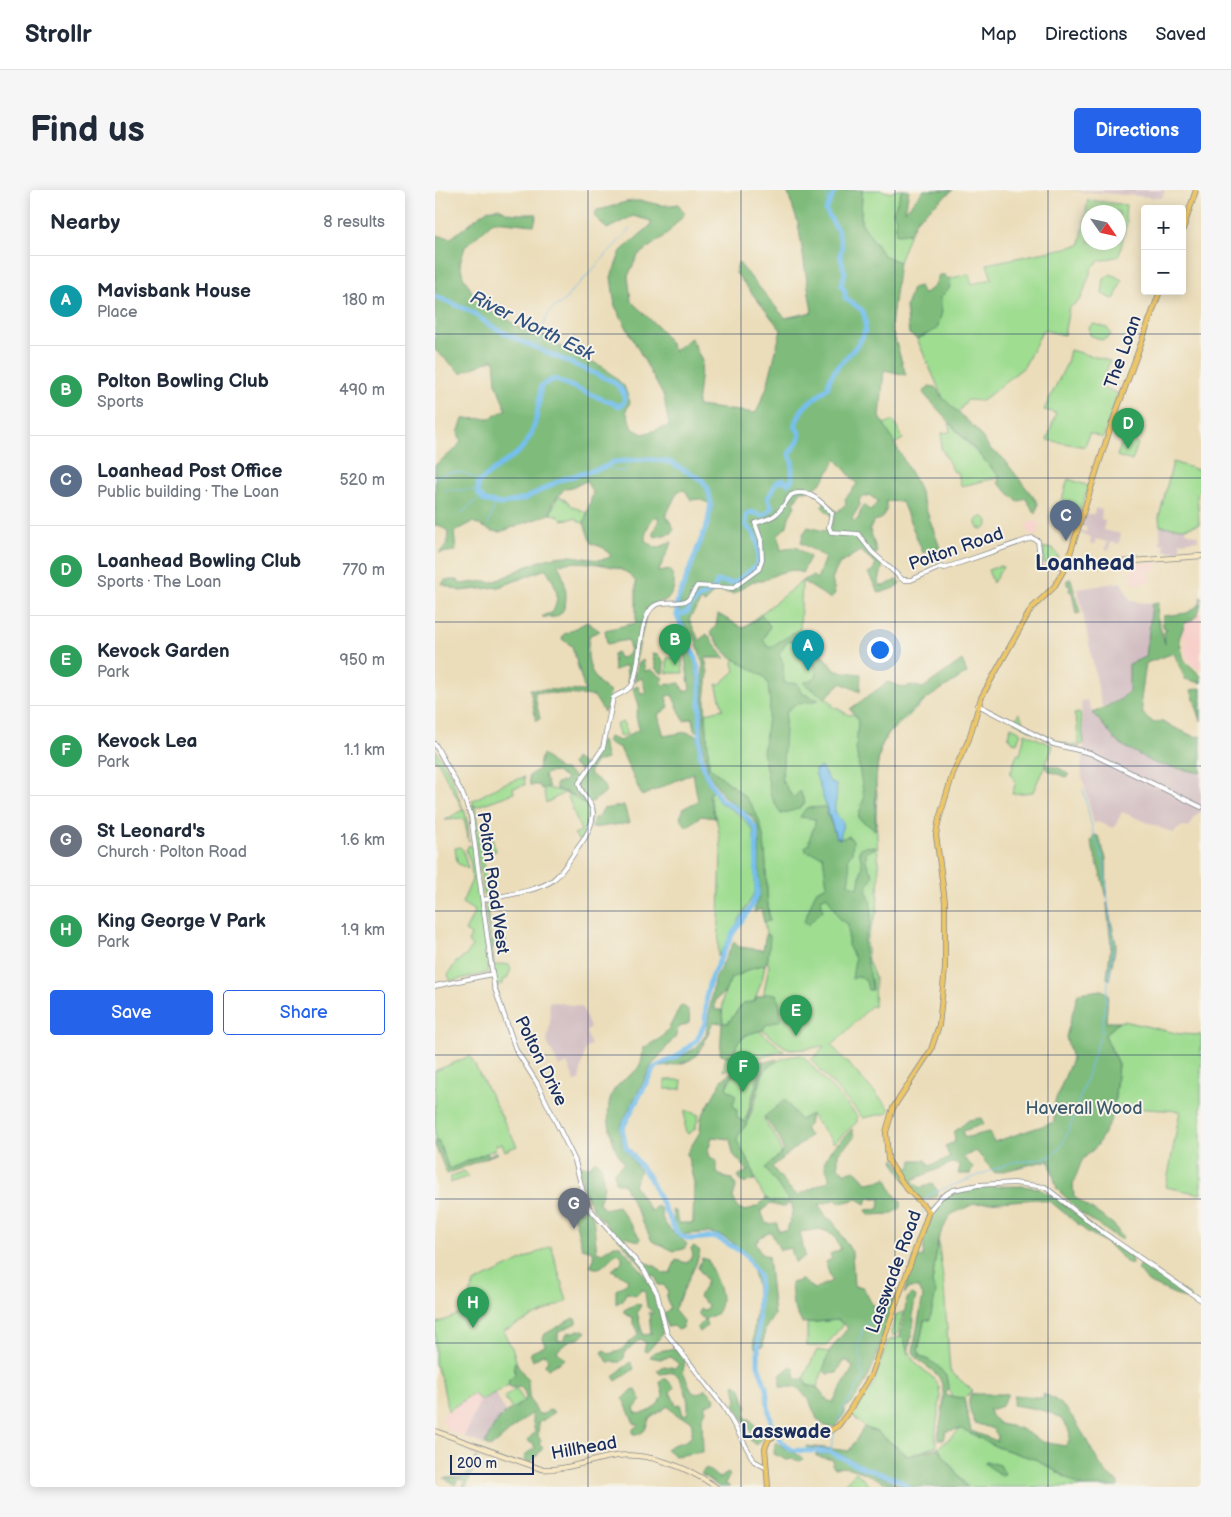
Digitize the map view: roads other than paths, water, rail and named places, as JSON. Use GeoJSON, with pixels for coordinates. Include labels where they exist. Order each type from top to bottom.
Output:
{"type":"FeatureCollection","features":[{"type":"Feature","properties":{"kind":"main road"},"geometry":{"type":"LineString","coordinates":[[1186,222],[1196,190]]}},
{"type":"Feature","properties":{"kind":"main road","name":"The Loan"},"geometry":{"type":"LineString","coordinates":[[978,705],[1031,609],[1054,587],[1066,566],[1110,429],[1159,295]]}},
{"type":"Feature","properties":{"kind":"main road"},"geometry":{"type":"LineString","coordinates":[[1066,566],[1201,556]]}},
{"type":"Feature","properties":{"kind":"main road"},"geometry":{"type":"LineString","coordinates":[[926,1209],[904,1185],[889,1160],[886,1132],[893,1108],[931,1050],[937,1034],[945,968],[945,902],[936,835],[953,773],[969,739],[978,705]]}},
{"type":"Feature","properties":{"kind":"main road","name":"Lasswade Road"},"geometry":{"type":"LineString","coordinates":[[765,1467],[765,1448],[772,1437],[783,1431],[823,1433],[836,1428],[849,1411],[874,1367],[926,1209]]}},
{"type":"Feature","properties":{"kind":"main road","name":"Hillhead"},"geometry":{"type":"LineString","coordinates":[[435,1431],[541,1469],[554,1469],[609,1457],[630,1455],[689,1470],[716,1487]]}},
{"type":"Feature","properties":{"kind":"main road"},"geometry":{"type":"LineString","coordinates":[[765,1467],[768,1487]]}},
{"type":"Feature","properties":{"kind":"street","name":"Polton Road"},"geometry":{"type":"LineString","coordinates":[[483,900],[549,883],[556,877],[586,836],[593,813],[591,804],[582,792],[579,783],[603,748],[612,700],[627,690],[633,682],[642,633],[651,608],[657,605],[680,603],[688,600],[697,586],[733,588],[759,569],[762,559],[761,540],[755,523],[770,519],[785,507],[789,498],[796,492],[813,496],[831,511],[833,515],[829,527],[831,532],[858,534],[895,574],[906,581],[937,571],[941,567],[945,568],[1032,538],[1037,539],[1041,566],[1066,566]]}},
{"type":"Feature","properties":{"kind":"street"},"geometry":{"type":"LineString","coordinates":[[978,705],[1053,744],[1090,753],[1201,807]]}},
{"type":"Feature","properties":{"kind":"street","name":"Polton Road West"},"geometry":{"type":"LineString","coordinates":[[435,744],[468,806],[472,822],[492,974]]}},
{"type":"Feature","properties":{"kind":"street"},"geometry":{"type":"LineString","coordinates":[[435,986],[492,974]]}},
{"type":"Feature","properties":{"kind":"street","name":"Polton Drive"},"geometry":{"type":"LineString","coordinates":[[492,974],[497,996],[516,1050],[537,1084],[575,1161],[584,1196],[590,1209],[645,1270],[657,1293],[667,1334],[724,1407],[754,1461],[765,1467]]}},
{"type":"Feature","properties":{"kind":"street","name":"Lasswade Road"},"geometry":{"type":"LineString","coordinates":[[926,1209],[953,1190],[978,1185],[1014,1184],[1045,1187],[1101,1231],[1201,1300]]}},
{"type":"Feature","properties":{"kind":"water"},"geometry":{"type":"Polygon","coordinates":[[[821,767],[829,781],[836,785],[835,808],[838,817],[843,822],[840,839],[836,837],[816,775],[815,770],[821,767]]]}},
{"type":"Feature","properties":{"kind":"waterway"},"geometry":{"type":"LineString","coordinates":[[824,190],[828,201]]}},
{"type":"Feature","properties":{"kind":"waterway"},"geometry":{"type":"LineString","coordinates":[[677,616],[687,612],[695,601],[714,590],[717,581],[736,582],[757,565],[756,538],[746,526],[746,514],[752,512],[763,516],[772,508],[768,498],[777,482],[784,480],[788,484],[792,480],[792,460],[789,454],[798,441],[800,434],[795,426],[798,417],[808,403],[828,387],[831,377],[860,342],[864,333],[866,322],[862,310],[845,298],[845,291],[841,285],[845,273],[840,255],[842,247],[838,231],[826,211],[835,190]]}},
{"type":"Feature","properties":{"kind":"waterway"},"geometry":{"type":"LineString","coordinates":[[540,350],[540,340],[549,313],[565,300],[630,229]]}},
{"type":"Feature","properties":{"kind":"waterway","name":"River North Esk"},"geometry":{"type":"LineString","coordinates":[[435,296],[470,311],[491,326],[525,343],[612,381],[624,394],[623,404],[619,406],[554,379],[541,386],[537,416],[526,443],[512,457],[478,484],[478,493],[485,501],[502,504],[524,499],[563,479],[605,467],[613,462],[647,459],[670,462],[702,480],[708,489],[711,503],[708,522],[677,602],[677,616],[696,659],[700,679],[700,754],[706,775],[721,800],[742,812],[756,829],[757,893],[751,907],[733,933],[711,978],[707,992],[705,1023],[697,1040],[679,1055],[654,1068],[622,1129],[626,1147],[649,1177],[674,1228],[681,1236],[690,1239],[716,1237],[744,1253],[759,1276],[758,1365],[766,1387],[773,1430],[784,1444],[792,1450],[830,1452],[859,1466],[899,1480],[908,1487]]}},
{"type":"Feature","properties":{"kind":"waterway"},"geometry":{"type":"LineString","coordinates":[[605,467],[624,472],[633,459]]}},
{"type":"Feature","properties":{"kind":"waterway"},"geometry":{"type":"LineString","coordinates":[[435,478],[447,473],[458,472],[470,475],[480,482]]}},
{"type":"Feature","properties":{"kind":"waterway"},"geometry":{"type":"LineString","coordinates":[[444,490],[478,490]]}},
{"type":"Feature","properties":{"kind":"waterway"},"geometry":{"type":"LineString","coordinates":[[461,513],[481,497]]}},
{"type":"Feature","properties":{"kind":"waterway"},"geometry":{"type":"LineString","coordinates":[[488,525],[495,504]]}},
{"type":"Feature","properties":{"kind":"waterway"},"geometry":{"type":"LineString","coordinates":[[1083,789],[1093,832],[1104,862],[1113,949],[1101,1033]]}},
{"type":"Feature","properties":{"kind":"waterway"},"geometry":{"type":"LineString","coordinates":[[925,1205],[928,1195],[1013,1162],[1037,1160],[1052,1156],[1062,1146],[1073,1119],[1100,1036]]}},
{"type":"Feature","properties":{"kind":"waterway"},"geometry":{"type":"LineString","coordinates":[[910,1243],[924,1209]]}},
{"type":"Feature","properties":{"kind":"waterway"},"geometry":{"type":"LineString","coordinates":[[838,1422],[841,1412],[864,1376],[860,1370],[862,1364],[858,1347],[862,1330],[879,1308],[894,1267],[898,1263]]}},
{"type":"Feature","properties":{"kind":"waterway"},"geometry":{"type":"LineString","coordinates":[[830,1452],[835,1431]]}},
{"type":"Feature","properties":{"kind":"place","name":"Loanhead Bowling Club"},"geometry":{"type":"Point","coordinates":[1128,449]}},
{"type":"Feature","properties":{"kind":"place","name":"Loanhead Post Office"},"geometry":{"type":"Point","coordinates":[1066,541]}},
{"type":"Feature","properties":{"kind":"place","name":"Polton Bowling Club"},"geometry":{"type":"Point","coordinates":[675,665]}},
{"type":"Feature","properties":{"kind":"place","name":"Mavisbank House"},"geometry":{"type":"Point","coordinates":[808,671]}},
{"type":"Feature","properties":{"kind":"place","name":"Kevock Garden"},"geometry":{"type":"Point","coordinates":[796,1036]}},
{"type":"Feature","properties":{"kind":"place","name":"Kevock Lea"},"geometry":{"type":"Point","coordinates":[743,1092]}},
{"type":"Feature","properties":{"kind":"place","name":"St Leonard's"},"geometry":{"type":"Point","coordinates":[574,1229]}},
{"type":"Feature","properties":{"kind":"place","name":"King George V Park"},"geometry":{"type":"Point","coordinates":[473,1328]}},
{"type":"Feature","properties":{"kind":"district","name":"Loanhead"},"geometry":{"type":"Point","coordinates":[1085,563]}},
{"type":"Feature","properties":{"kind":"district","name":"Lasswade"},"geometry":{"type":"Point","coordinates":[786,1432]}},
{"type":"Feature","properties":{"kind":"park label","name":"Haverall Wood"},"geometry":{"type":"Point","coordinates":[1084,1108]}}]}
